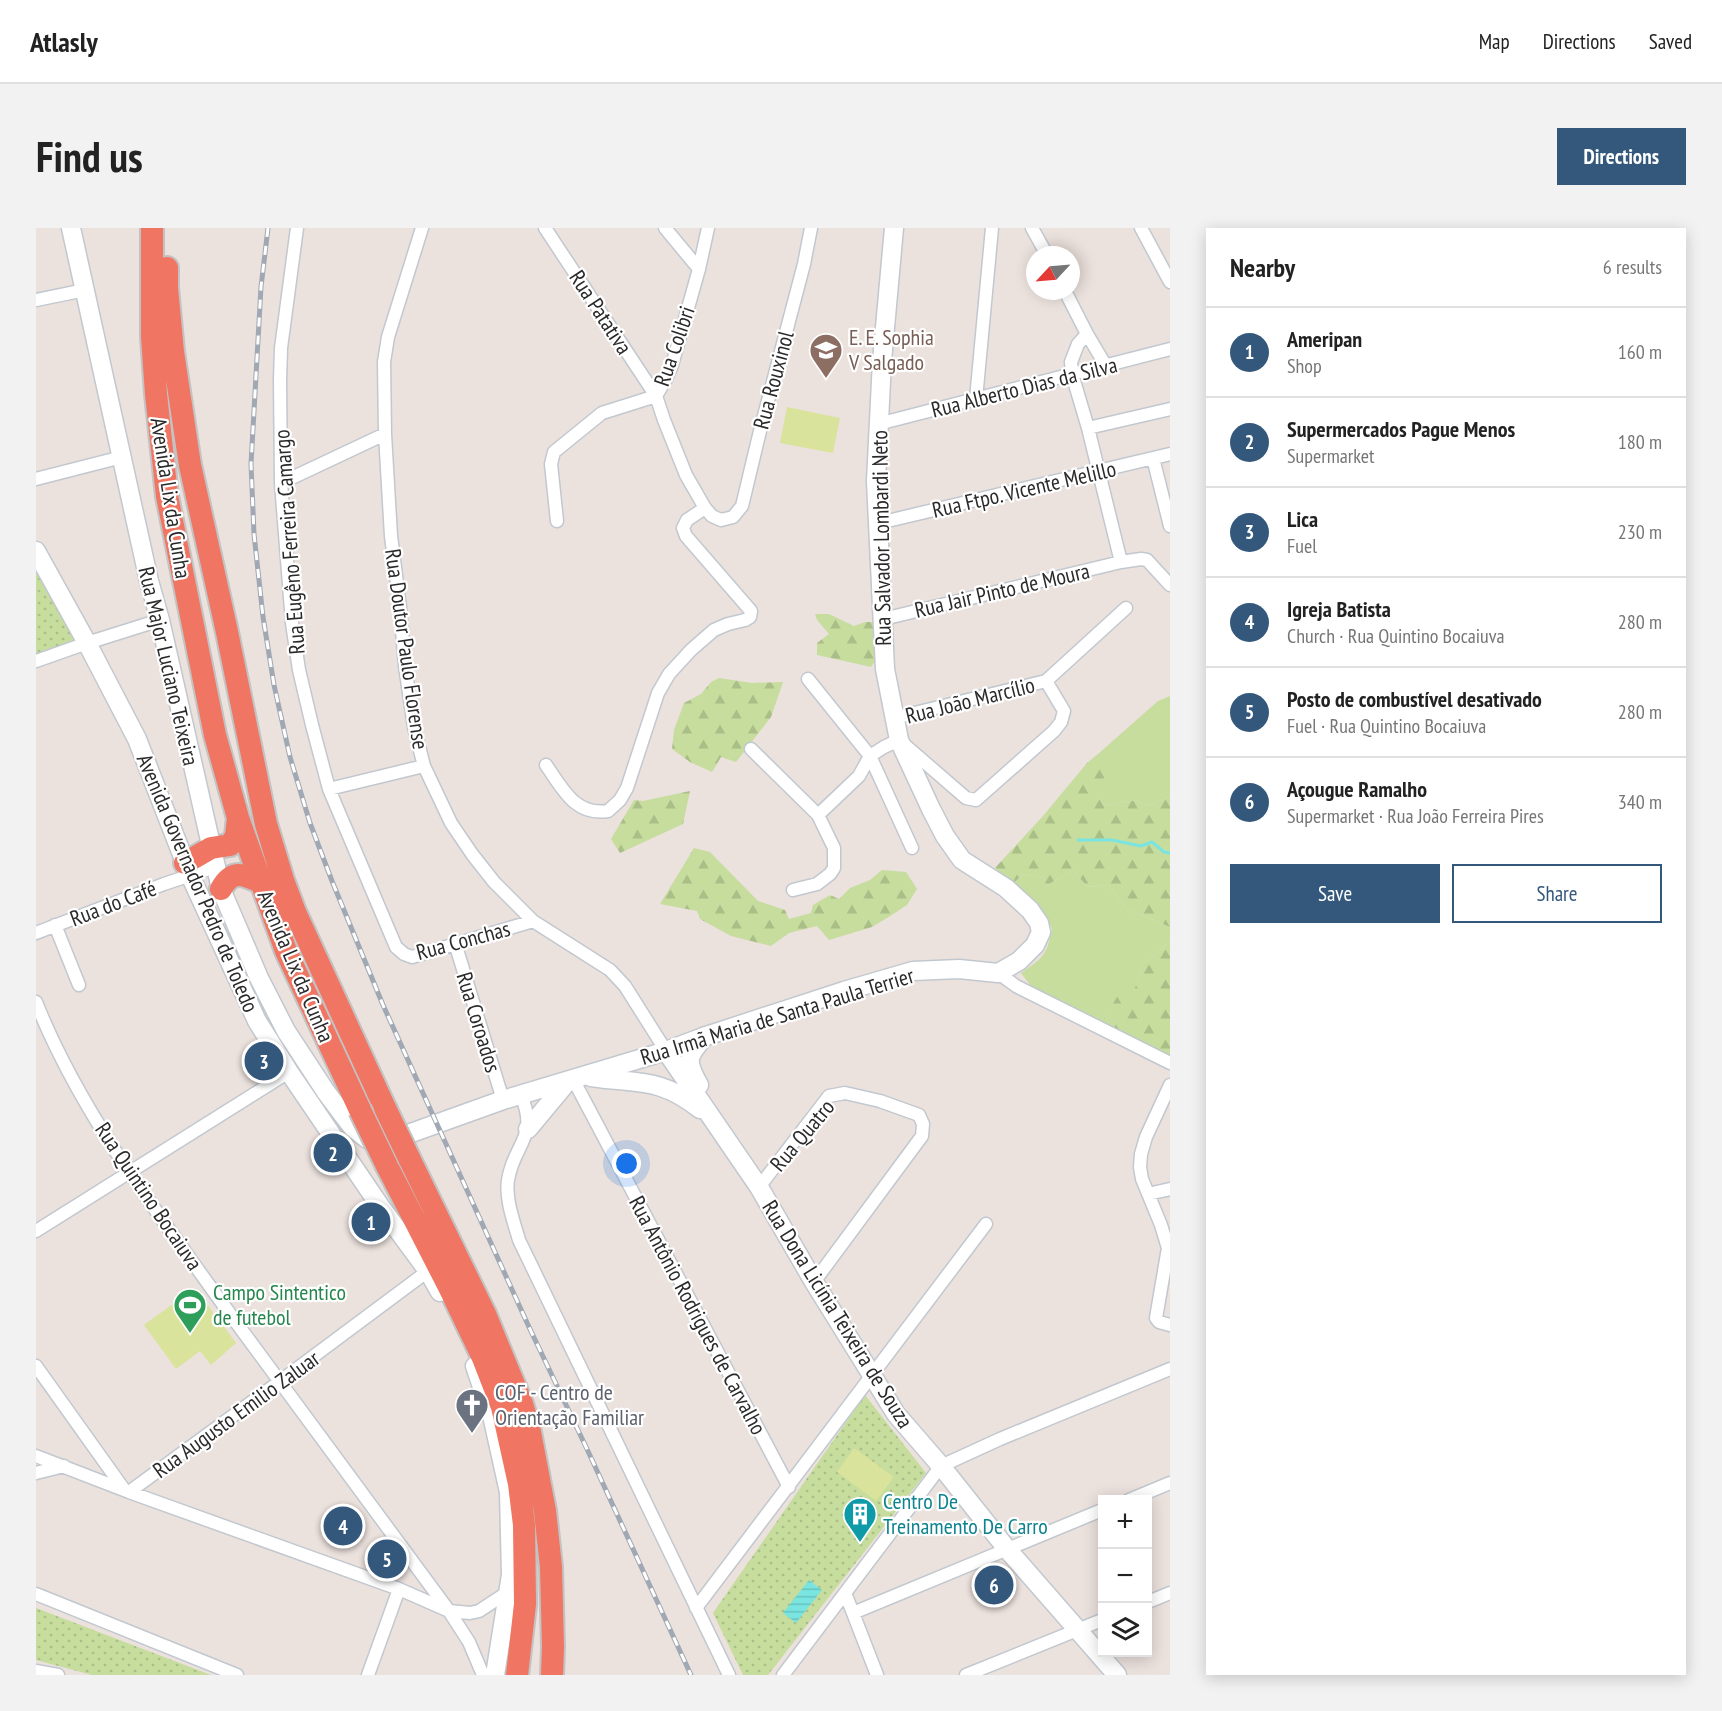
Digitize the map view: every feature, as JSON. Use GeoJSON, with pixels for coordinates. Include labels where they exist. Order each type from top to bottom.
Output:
{"type":"FeatureCollection","features":[{"type":"Feature","properties":{"kind":"highway","name":"Avenida Lix da Cunha"},"geometry":{"type":"LineString","coordinates":[[152,228],[153,348],[167,496],[215,735],[238,818],[286,951],[387,1166],[483,1358],[502,1407],[514,1459],[524,1525],[525,1604],[517,1675]]}},
{"type":"Feature","properties":{"kind":"highway","name":"Avenida Lix da Cunha"},"geometry":{"type":"LineString","coordinates":[[167,228],[167,288],[182,420],[266,824],[295,912],[385,1108],[485,1314],[522,1404],[542,1493],[551,1567],[552,1675]]}},
{"type":"Feature","properties":{"kind":"highway"},"geometry":{"type":"LineString","coordinates":[[216,868],[225,846],[236,836],[238,818]]}},
{"type":"Feature","properties":{"kind":"highway"},"geometry":{"type":"LineString","coordinates":[[188,869],[216,868]]}},
{"type":"Feature","properties":{"kind":"highway"},"geometry":{"type":"LineString","coordinates":[[216,868],[224,882],[236,875],[260,882]]}},
{"type":"Feature","properties":{"kind":"highway"},"geometry":{"type":"LineString","coordinates":[[454,1317],[483,1358]]}},
{"type":"Feature","properties":{"kind":"highway"},"geometry":{"type":"LineString","coordinates":[[492,1380],[509,1492]]}},
{"type":"Feature","properties":{"kind":"main road","name":"Rua Major Luciano Teixeira"},"geometry":{"type":"LineString","coordinates":[[71,228],[149,581],[160,620],[216,868],[259,978],[286,1031],[353,1128],[367,1139],[374,1140]]}},
{"type":"Feature","properties":{"kind":"main road","name":"Rua Salvador Lombardi Neto"},"geometry":{"type":"LineString","coordinates":[[894,228],[882,361],[876,481],[885,669],[899,740],[945,836],[962,860],[1006,888],[1030,910],[1039,922],[1041,932],[1035,945],[1019,961],[998,973]]}},
{"type":"Feature","properties":{"kind":"main road","name":"Avenida Governador Pedro de Toledo"},"geometry":{"type":"LineString","coordinates":[[36,551],[87,643],[136,739],[188,869],[257,1021],[380,1206],[428,1271],[466,1342],[493,1420],[509,1492],[512,1575],[495,1675]]}},
{"type":"Feature","properties":{"kind":"main road","name":"Rua Irmã Maria de Santa Paula Terrier"},"geometry":{"type":"LineString","coordinates":[[374,1140],[411,1133],[503,1100],[666,1052],[706,1036],[913,971],[958,969],[998,973]]}},
{"type":"Feature","properties":{"kind":"main road","name":"Rua Major Luciano Teixeira"},"geometry":{"type":"LineString","coordinates":[[257,1021],[321,1084]]}},
{"type":"Feature","properties":{"kind":"main road"},"geometry":{"type":"LineString","coordinates":[[706,1036],[691,1053],[689,1063],[716,1125]]}},
{"type":"Feature","properties":{"kind":"main road","name":"Rua Dona Licínia Teixeira de Souza"},"geometry":{"type":"LineString","coordinates":[[666,1052],[759,1187],[814,1282],[896,1414],[941,1466],[1006,1549],[1117,1675]]}},
{"type":"Feature","properties":{"kind":"main road"},"geometry":{"type":"LineString","coordinates":[[528,1129],[575,1079],[644,1082],[664,1087],[697,1107],[716,1125]]}},
{"type":"Feature","properties":{"kind":"street","name":"Rua Eugêno Ferreira Camargo"},"geometry":{"type":"LineString","coordinates":[[297,228],[281,348],[280,380],[281,483],[292,623],[309,714],[329,789],[396,947]]}},
{"type":"Feature","properties":{"kind":"street","name":"Rua Doutor Paulo Florense"},"geometry":{"type":"LineString","coordinates":[[422,228],[385,349],[384,362],[385,434],[391,536],[405,666],[414,727],[424,766],[451,823],[494,882],[533,921],[610,970],[625,986],[666,1052]]}},
{"type":"Feature","properties":{"kind":"street","name":"Rua Patativa"},"geometry":{"type":"LineString","coordinates":[[545,228],[656,396]]}},
{"type":"Feature","properties":{"kind":"street"},"geometry":{"type":"LineString","coordinates":[[665,228],[699,269]]}},
{"type":"Feature","properties":{"kind":"street","name":"Rua Colibri"},"geometry":{"type":"LineString","coordinates":[[708,228],[699,269],[670,371],[656,396],[686,475],[705,508],[712,516],[721,520]]}},
{"type":"Feature","properties":{"kind":"street","name":"Rua Rouxinol"},"geometry":{"type":"LineString","coordinates":[[721,520],[733,517],[742,506],[804,264],[811,228]]}},
{"type":"Feature","properties":{"kind":"street"},"geometry":{"type":"LineString","coordinates":[[976,399],[992,228]]}},
{"type":"Feature","properties":{"kind":"street"},"geometry":{"type":"LineString","coordinates":[[1032,228],[1042,246]]}},
{"type":"Feature","properties":{"kind":"street"},"geometry":{"type":"LineString","coordinates":[[1141,228],[1170,282]]}},
{"type":"Feature","properties":{"kind":"street"},"geometry":{"type":"LineString","coordinates":[[36,300],[85,290]]}},
{"type":"Feature","properties":{"kind":"street"},"geometry":{"type":"LineString","coordinates":[[1070,300],[1106,366]]}},
{"type":"Feature","properties":{"kind":"street"},"geometry":{"type":"LineString","coordinates":[[1087,334],[1078,344],[1071,362],[1072,374],[1088,428],[1121,562]]}},
{"type":"Feature","properties":{"kind":"street","name":"Rua Alberto Dias da Silva"},"geometry":{"type":"LineString","coordinates":[[878,424],[1170,350]]}},
{"type":"Feature","properties":{"kind":"street"},"geometry":{"type":"LineString","coordinates":[[557,520],[551,464],[554,452],[602,413],[656,396]]}},
{"type":"Feature","properties":{"kind":"street"},"geometry":{"type":"LineString","coordinates":[[1088,428],[1170,409]]}},
{"type":"Feature","properties":{"kind":"street"},"geometry":{"type":"LineString","coordinates":[[281,483],[385,434]]}},
{"type":"Feature","properties":{"kind":"street","name":"Rua Ftpo. Vicente Melillo"},"geometry":{"type":"LineString","coordinates":[[879,523],[1170,454]]}},
{"type":"Feature","properties":{"kind":"street"},"geometry":{"type":"LineString","coordinates":[[36,479],[122,457]]}},
{"type":"Feature","properties":{"kind":"street"},"geometry":{"type":"LineString","coordinates":[[1153,458],[1170,526]]}},
{"type":"Feature","properties":{"kind":"street"},"geometry":{"type":"LineString","coordinates":[[546,765],[578,807],[591,812],[609,812],[627,788],[658,693],[669,674],[714,630],[745,620],[750,616],[751,611],[686,536],[683,528],[687,520],[705,508]]}},
{"type":"Feature","properties":{"kind":"street","name":"Rua Jair Pinto de Moura"},"geometry":{"type":"LineString","coordinates":[[883,619],[1140,559],[1148,560],[1170,585]]}},
{"type":"Feature","properties":{"kind":"street","name":"Rua João Marcílio"},"geometry":{"type":"LineString","coordinates":[[894,718],[1046,681],[1126,608]]}},
{"type":"Feature","properties":{"kind":"street"},"geometry":{"type":"LineString","coordinates":[[36,661],[160,620]]}},
{"type":"Feature","properties":{"kind":"street"},"geometry":{"type":"LineString","coordinates":[[808,679],[870,756],[912,848]]}},
{"type":"Feature","properties":{"kind":"street"},"geometry":{"type":"LineString","coordinates":[[818,815],[858,776],[870,756],[899,740],[966,798],[976,800],[1054,731],[1061,722],[1064,711],[1046,681]]}},
{"type":"Feature","properties":{"kind":"street"},"geometry":{"type":"LineString","coordinates":[[751,749],[818,815],[834,848],[834,868],[830,874],[817,884],[793,890]]}},
{"type":"Feature","properties":{"kind":"street"},"geometry":{"type":"LineString","coordinates":[[329,789],[424,766]]}},
{"type":"Feature","properties":{"kind":"street","name":"Rua do Café"},"geometry":{"type":"LineString","coordinates":[[36,933],[188,869]]}},
{"type":"Feature","properties":{"kind":"street","name":"Rua Conchas"},"geometry":{"type":"LineString","coordinates":[[396,947],[412,957],[533,921]]}},
{"type":"Feature","properties":{"kind":"street"},"geometry":{"type":"LineString","coordinates":[[56,925],[79,984]]}},
{"type":"Feature","properties":{"kind":"street","name":"Rua Coroados"},"geometry":{"type":"LineString","coordinates":[[455,943],[503,1100]]}},
{"type":"Feature","properties":{"kind":"street","name":"Rua Irmã Maria de Santa Paula Terrier"},"geometry":{"type":"LineString","coordinates":[[998,973],[1016,986],[1170,1063]]}},
{"type":"Feature","properties":{"kind":"street","name":"Rua Quintino Bocaiuva"},"geometry":{"type":"LineString","coordinates":[[36,1002],[50,1038],[128,1172],[279,1382],[449,1611],[469,1642],[483,1675]]}},
{"type":"Feature","properties":{"kind":"street"},"geometry":{"type":"LineString","coordinates":[[36,1230],[289,1072]]}},
{"type":"Feature","properties":{"kind":"street","name":"Rua Antônio Rodrigues de Carvalho"},"geometry":{"type":"LineString","coordinates":[[575,1079],[789,1487]]}},
{"type":"Feature","properties":{"kind":"street"},"geometry":{"type":"LineString","coordinates":[[1170,1085],[1146,1137],[1140,1167],[1142,1179],[1168,1248],[1156,1318],[1159,1322],[1170,1325]]}},
{"type":"Feature","properties":{"kind":"street","name":"Rua Quatro"},"geometry":{"type":"LineString","coordinates":[[759,1187],[829,1096],[845,1093],[880,1101],[919,1115],[923,1124],[922,1136],[814,1282]]}},
{"type":"Feature","properties":{"kind":"street"},"geometry":{"type":"LineString","coordinates":[[521,1095],[527,1111],[528,1129],[511,1167],[507,1192],[519,1240],[729,1675]]}},
{"type":"Feature","properties":{"kind":"street"},"geometry":{"type":"LineString","coordinates":[[1148,1194],[1170,1188]]}},
{"type":"Feature","properties":{"kind":"street"},"geometry":{"type":"LineString","coordinates":[[696,1608],[986,1224]]}},
{"type":"Feature","properties":{"kind":"street","name":"Rua Augusto Emilio Zaluar"},"geometry":{"type":"LineString","coordinates":[[127,1490],[279,1382],[428,1271]]}},
{"type":"Feature","properties":{"kind":"street"},"geometry":{"type":"LineString","coordinates":[[36,1366],[127,1490]]}},
{"type":"Feature","properties":{"kind":"street"},"geometry":{"type":"LineString","coordinates":[[783,1675],[941,1466],[1000,1439],[1170,1369]]}},
{"type":"Feature","properties":{"kind":"street"},"geometry":{"type":"LineString","coordinates":[[36,1456],[399,1589],[449,1611],[470,1613],[479,1611],[508,1592]]}},
{"type":"Feature","properties":{"kind":"street"},"geometry":{"type":"LineString","coordinates":[[36,1473],[64,1466]]}},
{"type":"Feature","properties":{"kind":"street"},"geometry":{"type":"LineString","coordinates":[[1141,1495],[1170,1483]]}},
{"type":"Feature","properties":{"kind":"street"},"geometry":{"type":"LineString","coordinates":[[853,1613],[1098,1512]]}},
{"type":"Feature","properties":{"kind":"street"},"geometry":{"type":"LineString","coordinates":[[368,1675],[399,1589]]}},
{"type":"Feature","properties":{"kind":"street"},"geometry":{"type":"LineString","coordinates":[[845,1593],[877,1675]]}},
{"type":"Feature","properties":{"kind":"street"},"geometry":{"type":"LineString","coordinates":[[1152,1600],[1170,1593]]}},
{"type":"Feature","properties":{"kind":"street"},"geometry":{"type":"LineString","coordinates":[[36,1594],[237,1675]]}},
{"type":"Feature","properties":{"kind":"street"},"geometry":{"type":"LineString","coordinates":[[966,1675],[1098,1622]]}},
{"type":"Feature","properties":{"kind":"green space"},"geometry":{"type":"Polygon","coordinates":[[[787,407],[840,418],[833,453],[780,443],[787,407]]]}},
{"type":"Feature","properties":{"kind":"green space"},"geometry":{"type":"Polygon","coordinates":[[[36,562],[77,641],[36,656],[36,562]]]}},
{"type":"Feature","properties":{"kind":"green space"},"geometry":{"type":"Polygon","coordinates":[[[815,614],[829,614],[854,626],[865,622],[877,622],[879,655],[871,667],[817,655],[817,643],[829,634],[817,620],[815,614]]]}},
{"type":"Feature","properties":{"kind":"green space"},"geometry":{"type":"Polygon","coordinates":[[[719,678],[752,683],[783,682],[771,717],[736,762],[721,757],[712,772],[690,762],[672,749],[674,730],[684,703],[701,694],[711,682],[719,678]]]}},
{"type":"Feature","properties":{"kind":"green space"},"geometry":{"type":"Polygon","coordinates":[[[1170,696],[1170,796],[1149,806],[1135,800],[1105,806],[1099,797],[1098,754],[1158,701],[1170,696]]]}},
{"type":"Feature","properties":{"kind":"green space"},"geometry":{"type":"Polygon","coordinates":[[[1098,754],[1104,765],[1104,780],[1099,797],[1105,806],[1135,800],[1149,806],[1170,796],[1170,927],[1127,909],[1108,885],[1088,887],[1072,870],[1046,886],[1043,878],[1024,874],[1012,884],[995,868],[1043,816],[1087,763],[1098,754]]]}},
{"type":"Feature","properties":{"kind":"green space"},"geometry":{"type":"Polygon","coordinates":[[[690,791],[683,824],[620,853],[611,839],[634,800],[643,801],[690,791]]]}},
{"type":"Feature","properties":{"kind":"green space"},"geometry":{"type":"Polygon","coordinates":[[[694,848],[710,852],[758,901],[785,910],[789,919],[811,913],[813,905],[830,895],[839,899],[850,888],[870,880],[882,870],[906,872],[917,889],[907,905],[872,927],[829,940],[817,926],[789,933],[771,946],[731,936],[700,919],[697,911],[660,904],[694,848]]]}},
{"type":"Feature","properties":{"kind":"green space"},"geometry":{"type":"Polygon","coordinates":[[[1072,870],[1088,887],[1108,885],[1127,909],[1170,927],[1170,942],[1143,964],[1133,995],[1120,993],[1102,1022],[1031,986],[1021,973],[1043,955],[1052,928],[1041,910],[1019,894],[1012,884],[1024,874],[1043,878],[1046,886],[1072,870]]]}},
{"type":"Feature","properties":{"kind":"green space"},"geometry":{"type":"Polygon","coordinates":[[[1170,942],[1170,1057],[1102,1022],[1120,992],[1133,994],[1143,964],[1170,942]]]}},
{"type":"Feature","properties":{"kind":"green space","name":"Campo Sintentico de futebol"},"geometry":{"type":"Polygon","coordinates":[[[195,1288],[236,1343],[211,1365],[200,1351],[176,1369],[144,1325],[195,1288]]]}},
{"type":"Feature","properties":{"kind":"green space"},"geometry":{"type":"Polygon","coordinates":[[[865,1395],[926,1473],[768,1675],[743,1675],[713,1613],[865,1395]]]}},
{"type":"Feature","properties":{"kind":"green space"},"geometry":{"type":"Polygon","coordinates":[[[854,1448],[894,1477],[876,1501],[837,1472],[854,1448]]]}},
{"type":"Feature","properties":{"kind":"green space"},"geometry":{"type":"Polygon","coordinates":[[[36,1608],[211,1675],[92,1675],[36,1660],[36,1608]]]}},
{"type":"Feature","properties":{"kind":"water"},"geometry":{"type":"Polygon","coordinates":[[[809,1580],[822,1590],[796,1623],[783,1613],[809,1580]]]}},
{"type":"Feature","properties":{"kind":"waterway"},"geometry":{"type":"LineString","coordinates":[[1078,840],[1112,840],[1141,846],[1152,842],[1164,852],[1170,853]]}},
{"type":"Feature","properties":{"kind":"railway"},"geometry":{"type":"LineString","coordinates":[[268,228],[261,287],[251,464],[254,534],[263,617],[274,685],[290,757],[310,823],[383,1005],[529,1327],[691,1675]]}},
{"type":"Feature","properties":{"kind":"place","name":"E. E. Sophia V Salgado"},"geometry":{"type":"Point","coordinates":[826,379]}},
{"type":"Feature","properties":{"kind":"place","name":"Lica"},"geometry":{"type":"Point","coordinates":[264,1061]}},
{"type":"Feature","properties":{"kind":"place","name":"Supermercados Pague Menos"},"geometry":{"type":"Point","coordinates":[333,1153]}},
{"type":"Feature","properties":{"kind":"place","name":"Ameripan"},"geometry":{"type":"Point","coordinates":[371,1222]}},
{"type":"Feature","properties":{"kind":"place","name":"Campo Sintentico de futebol"},"geometry":{"type":"Point","coordinates":[190,1334]}},
{"type":"Feature","properties":{"kind":"place","name":"COF - Centro de Orientação Familiar"},"geometry":{"type":"Point","coordinates":[472,1434]}},
{"type":"Feature","properties":{"kind":"place","name":"Igreja Batista"},"geometry":{"type":"Point","coordinates":[343,1526]}},
{"type":"Feature","properties":{"kind":"place","name":"Centro De Treinamento De Carro"},"geometry":{"type":"Point","coordinates":[860,1543]}},
{"type":"Feature","properties":{"kind":"place","name":"Posto de combustível desativado"},"geometry":{"type":"Point","coordinates":[387,1559]}},
{"type":"Feature","properties":{"kind":"place","name":"Açougue Ramalho"},"geometry":{"type":"Point","coordinates":[994,1585]}}]}
